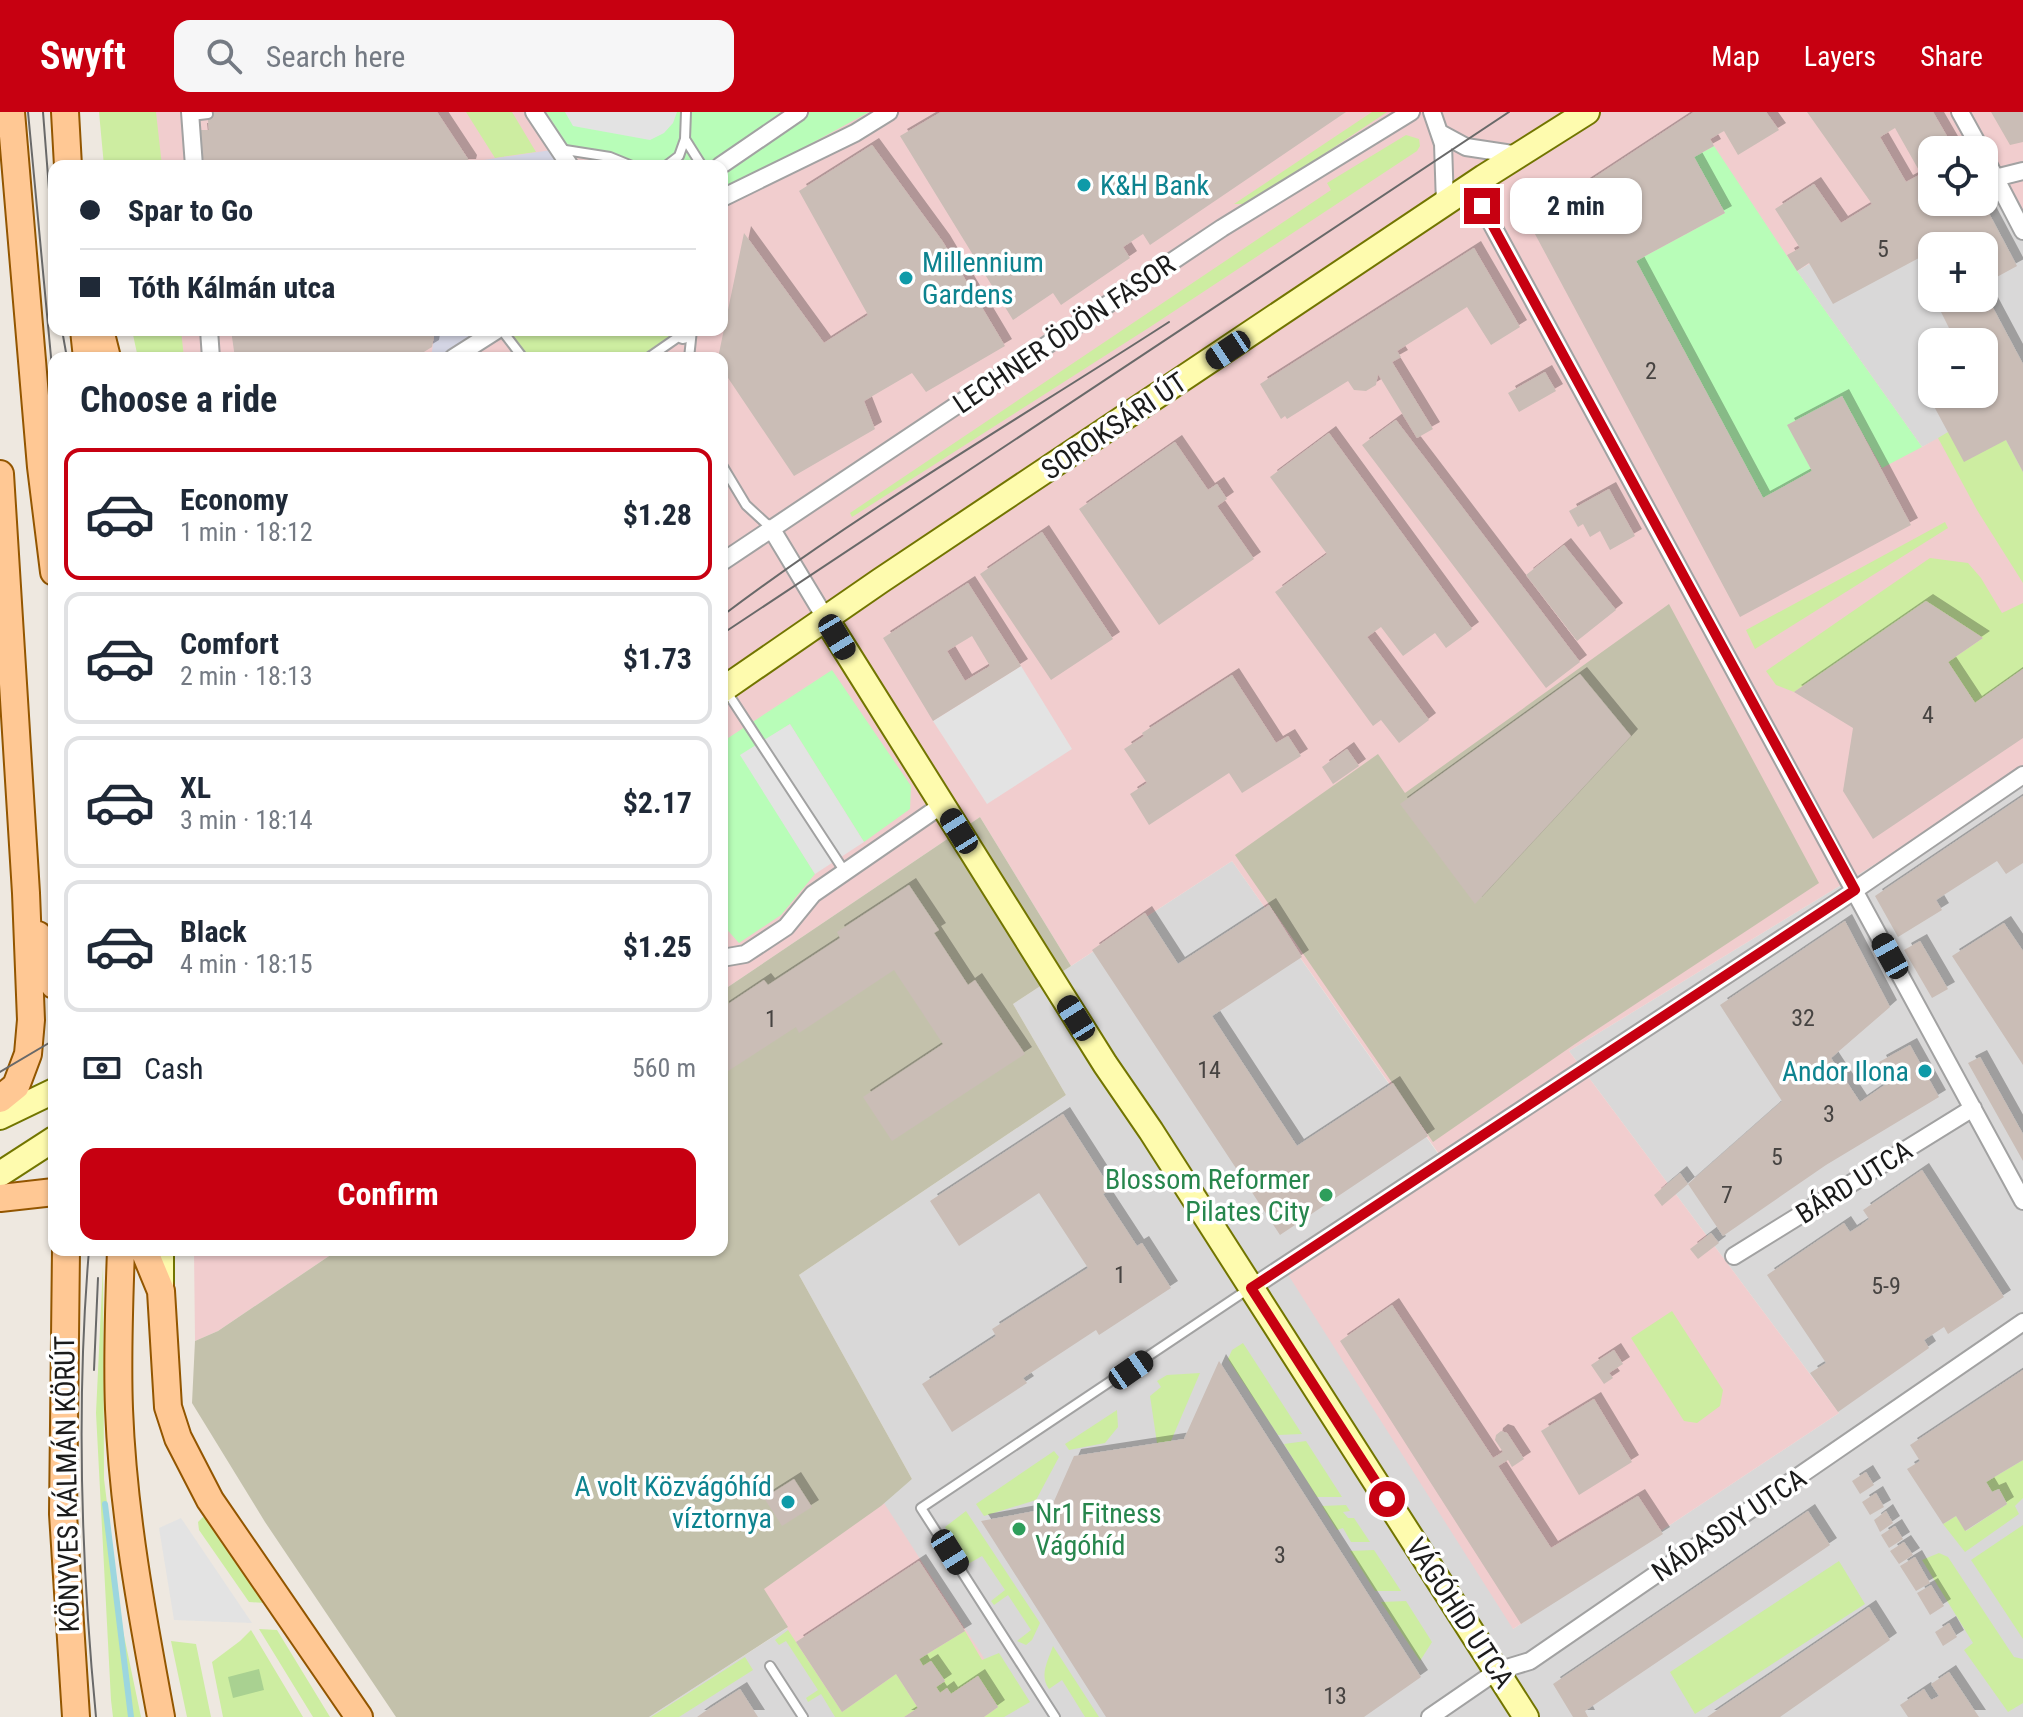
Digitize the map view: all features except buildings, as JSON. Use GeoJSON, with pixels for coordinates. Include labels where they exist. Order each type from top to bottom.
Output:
{"type":"FeatureCollection","features":[{"type":"Feature","properties":{"kind":"main road"},"geometry":{"type":"LineString","coordinates":[[0,177],[11,112]]}},
{"type":"Feature","properties":{"kind":"main road"},"geometry":{"type":"LineString","coordinates":[[11,112],[48,524]]}},
{"type":"Feature","properties":{"kind":"main road"},"geometry":{"type":"LineString","coordinates":[[65,112],[68,160]]}},
{"type":"Feature","properties":{"kind":"main road"},"geometry":{"type":"LineString","coordinates":[[0,474],[26,893],[30,1041],[16,1086],[0,1099]]}},
{"type":"Feature","properties":{"kind":"main road"},"geometry":{"type":"LineString","coordinates":[[26,893],[48,965]]}},
{"type":"Feature","properties":{"kind":"main road"},"geometry":{"type":"LineString","coordinates":[[0,1198],[48,1193]]}},
{"type":"Feature","properties":{"kind":"main road","name":"KÖNYVES KÁLMÁN KÖRÚT"},"geometry":{"type":"LineString","coordinates":[[66,1256],[63,1514],[76,1717]]}},
{"type":"Feature","properties":{"kind":"main road","name":"KÖNYVES KÁLMÁN KÖRÚT"},"geometry":{"type":"LineString","coordinates":[[128,1256],[119,1410],[133,1557],[161,1717]]}},
{"type":"Feature","properties":{"kind":"main road"},"geometry":{"type":"LineString","coordinates":[[132,1256],[161,1291],[168,1407],[178,1438],[210,1500],[359,1717]]}},
{"type":"Feature","properties":{"kind":"street"},"geometry":{"type":"LineString","coordinates":[[534,112],[566,160]]}},
{"type":"Feature","properties":{"kind":"street"},"geometry":{"type":"LineString","coordinates":[[728,161],[799,112]]}},
{"type":"Feature","properties":{"kind":"street"},"geometry":{"type":"LineString","coordinates":[[728,195],[855,133],[889,112]]}},
{"type":"Feature","properties":{"kind":"street","name":"LECHNER ÖDÖN FASOR"},"geometry":{"type":"LineString","coordinates":[[728,558],[1222,228],[1411,112]]}},
{"type":"Feature","properties":{"kind":"street"},"geometry":{"type":"LineString","coordinates":[[1432,112],[1442,134],[1445,204]]}},
{"type":"Feature","properties":{"kind":"street","name":"SOROKSÁRI ÚT"},"geometry":{"type":"LineString","coordinates":[[728,686],[1471,186],[1587,112]]}},
{"type":"Feature","properties":{"kind":"street"},"geometry":{"type":"LineString","coordinates":[[1960,112],[1973,136]]}},
{"type":"Feature","properties":{"kind":"street"},"geometry":{"type":"LineString","coordinates":[[190,114],[194,160]]}},
{"type":"Feature","properties":{"kind":"street"},"geometry":{"type":"LineString","coordinates":[[1442,134],[1466,147],[1519,155]]}},
{"type":"Feature","properties":{"kind":"street"},"geometry":{"type":"LineString","coordinates":[[1998,177],[2023,171]]}},
{"type":"Feature","properties":{"kind":"street"},"geometry":{"type":"LineString","coordinates":[[1998,184],[2023,231]]}},
{"type":"Feature","properties":{"kind":"street"},"geometry":{"type":"LineString","coordinates":[[1471,186],[2023,1201]]}},
{"type":"Feature","properties":{"kind":"street"},"geometry":{"type":"LineString","coordinates":[[464,352],[493,336]]}},
{"type":"Feature","properties":{"kind":"street"},"geometry":{"type":"LineString","coordinates":[[771,528],[826,619]]}},
{"type":"Feature","properties":{"kind":"street","name":"VÁGÓHÍD UTCA"},"geometry":{"type":"LineString","coordinates":[[826,619],[1105,1064],[1526,1717]]}},
{"type":"Feature","properties":{"kind":"street"},"geometry":{"type":"LineString","coordinates":[[1251,1288],[1855,890],[2023,775]]}},
{"type":"Feature","properties":{"kind":"street"},"geometry":{"type":"LineString","coordinates":[[728,957],[745,954],[786,927],[813,894],[942,805]]}},
{"type":"Feature","properties":{"kind":"street"},"geometry":{"type":"LineString","coordinates":[[0,1117],[48,1094]]}},
{"type":"Feature","properties":{"kind":"street","name":"BÁRD UTCA"},"geometry":{"type":"LineString","coordinates":[[1734,1256],[1973,1108]]}},
{"type":"Feature","properties":{"kind":"street"},"geometry":{"type":"LineString","coordinates":[[0,1174],[48,1143]]}},
{"type":"Feature","properties":{"kind":"street"},"geometry":{"type":"LineString","coordinates":[[161,1256],[161,1291]]}},
{"type":"Feature","properties":{"kind":"street","name":"NÁDASDY UTCA"},"geometry":{"type":"LineString","coordinates":[[1430,1717],[1497,1671],[1530,1661],[2023,1322]]}},
{"type":"Feature","properties":{"kind":"lane"},"geometry":{"type":"LineString","coordinates":[[674,160],[679,156],[685,139],[686,112]]}},
{"type":"Feature","properties":{"kind":"lane"},"geometry":{"type":"LineString","coordinates":[[190,114],[208,114]]}},
{"type":"Feature","properties":{"kind":"lane"},"geometry":{"type":"LineString","coordinates":[[685,139],[698,160]]}},
{"type":"Feature","properties":{"kind":"lane"},"geometry":{"type":"LineString","coordinates":[[558,149],[617,160]]}},
{"type":"Feature","properties":{"kind":"lane"},"geometry":{"type":"LineString","coordinates":[[504,336],[518,352]]}},
{"type":"Feature","properties":{"kind":"lane"},"geometry":{"type":"LineString","coordinates":[[656,352],[678,336]]}},
{"type":"Feature","properties":{"kind":"lane"},"geometry":{"type":"LineString","coordinates":[[728,475],[746,505],[771,528]]}},
{"type":"Feature","properties":{"kind":"lane"},"geometry":{"type":"LineString","coordinates":[[728,696],[761,741],[845,872]]}},
{"type":"Feature","properties":{"kind":"lane"},"geometry":{"type":"LineString","coordinates":[[1055,1717],[921,1508],[1251,1288]]}},
{"type":"Feature","properties":{"kind":"lane"},"geometry":{"type":"LineString","coordinates":[[770,1666],[803,1717]]}},
{"type":"Feature","properties":{"kind":"shaded area"},"geometry":{"type":"Polygon","coordinates":[[[126,112],[2023,112],[2023,240],[1998,194],[1998,136],[1918,136],[1918,200],[1797,271],[1922,447],[1938,438],[2023,577],[2023,774],[1569,1051],[1839,1413],[1513,1629],[1287,1273],[1446,1164],[1232,861],[1071,966],[980,817],[728,987],[728,352],[147,352],[146,336],[728,336],[728,160],[130,160],[126,112]]]}},
{"type":"Feature","properties":{"kind":"shaded area"},"geometry":{"type":"Polygon","coordinates":[[[565,112],[677,112],[664,133],[650,140],[573,126],[565,112]]]}},
{"type":"Feature","properties":{"kind":"shaded area"},"geometry":{"type":"Polygon","coordinates":[[[558,149],[566,160],[484,160],[558,149]]]}},
{"type":"Feature","properties":{"kind":"shaded area"},"geometry":{"type":"Polygon","coordinates":[[[1998,194],[2023,240],[2023,577],[1938,439],[1922,447],[1797,271],[1918,200],[1918,216],[1998,216],[1998,194]]]}},
{"type":"Feature","properties":{"kind":"shaded area"},"geometry":{"type":"Polygon","coordinates":[[[434,336],[488,336],[462,352],[432,352],[434,336]]]}},
{"type":"Feature","properties":{"kind":"shaded area"},"geometry":{"type":"Polygon","coordinates":[[[1669,604],[1819,883],[1433,1142],[1235,855],[1378,754],[1405,793],[1669,604]]]}},
{"type":"Feature","properties":{"kind":"shaded area"},"geometry":{"type":"Polygon","coordinates":[[[1021,666],[1072,749],[987,804],[933,721],[1021,666]]]}},
{"type":"Feature","properties":{"kind":"shaded area"},"geometry":{"type":"Polygon","coordinates":[[[790,724],[864,842],[815,874],[740,755],[790,724]]]}},
{"type":"Feature","properties":{"kind":"shaded area"},"geometry":{"type":"Polygon","coordinates":[[[2023,774],[2023,1717],[649,1717],[787,1628],[763,1589],[912,1479],[799,1275],[1066,1095],[1013,1004],[1232,861],[1446,1165],[1513,1629],[1839,1413],[1569,1051],[2023,774]]]}},
{"type":"Feature","properties":{"kind":"shaded area"},"geometry":{"type":"Polygon","coordinates":[[[980,817],[1071,966],[1013,1004],[1066,1095],[799,1275],[912,1479],[881,1506],[764,1589],[788,1627],[649,1717],[396,1717],[265,1522],[192,1403],[195,1341],[218,1331],[329,1256],[728,1256],[728,987],[980,817]]]}},
{"type":"Feature","properties":{"kind":"shaded area"},"geometry":{"type":"Polygon","coordinates":[[[194,1256],[329,1256],[218,1331],[195,1341],[194,1256]]]}},
{"type":"Feature","properties":{"kind":"shaded area"},"geometry":{"type":"Polygon","coordinates":[[[884,1503],[1013,1703],[991,1717],[840,1717],[763,1589],[884,1503]]]}},
{"type":"Feature","properties":{"kind":"shaded area"},"geometry":{"type":"Polygon","coordinates":[[[181,1518],[252,1623],[174,1620],[159,1528],[181,1518]]]}},
{"type":"Feature","properties":{"kind":"green space"},"geometry":{"type":"Polygon","coordinates":[[[99,112],[156,112],[161,160],[103,160],[99,112]]]}},
{"type":"Feature","properties":{"kind":"green space"},"geometry":{"type":"Polygon","coordinates":[[[466,112],[512,112],[536,152],[495,158],[466,112]]]}},
{"type":"Feature","properties":{"kind":"green space"},"geometry":{"type":"Polygon","coordinates":[[[546,112],[869,112],[728,189],[728,160],[608,160],[571,151],[546,112]]]}},
{"type":"Feature","properties":{"kind":"green space"},"geometry":{"type":"Polygon","coordinates":[[[1372,112],[1387,112],[1249,204],[1234,204],[1372,112]]]}},
{"type":"Feature","properties":{"kind":"green space"},"geometry":{"type":"Polygon","coordinates":[[[1406,135],[1419,139],[1417,151],[1150,327],[852,517],[850,513],[1331,190],[1327,183],[1406,135]]]}},
{"type":"Feature","properties":{"kind":"green space"},"geometry":{"type":"Polygon","coordinates":[[[1714,146],[1797,271],[1922,447],[1882,468],[1842,397],[1788,425],[1812,471],[1763,498],[1636,261],[1725,213],[1694,157],[1714,146]]]}},
{"type":"Feature","properties":{"kind":"green space"},"geometry":{"type":"Polygon","coordinates":[[[133,336],[182,336],[183,352],[137,352],[133,336]]]}},
{"type":"Feature","properties":{"kind":"green space"},"geometry":{"type":"Polygon","coordinates":[[[506,336],[678,336],[656,352],[518,352],[506,336]]]}},
{"type":"Feature","properties":{"kind":"green space"},"geometry":{"type":"Polygon","coordinates":[[[1948,432],[2006,440],[2023,472],[2023,583],[1977,510],[1938,438],[1948,432]]]}},
{"type":"Feature","properties":{"kind":"green space"},"geometry":{"type":"Polygon","coordinates":[[[1945,522],[1948,528],[1755,649],[1746,630],[1945,522]]]}},
{"type":"Feature","properties":{"kind":"green space"},"geometry":{"type":"Polygon","coordinates":[[[1930,558],[1968,563],[2002,613],[2023,603],[2023,669],[1975,703],[1948,662],[1983,638],[1927,602],[1794,692],[1776,685],[1766,671],[1930,558]]]}},
{"type":"Feature","properties":{"kind":"green space"},"geometry":{"type":"Polygon","coordinates":[[[832,670],[911,786],[910,809],[864,842],[790,724],[741,755],[815,874],[781,915],[739,943],[728,931],[728,738],[832,670]]]}},
{"type":"Feature","properties":{"kind":"green space"},"geometry":{"type":"Polygon","coordinates":[[[103,1266],[104,1479],[123,1631],[141,1717],[113,1717],[111,1700],[96,1413],[103,1266]]]}},
{"type":"Feature","properties":{"kind":"green space"},"geometry":{"type":"Polygon","coordinates":[[[1672,1311],[1723,1390],[1720,1406],[1697,1423],[1684,1421],[1631,1338],[1672,1311]]]}},
{"type":"Feature","properties":{"kind":"green space"},"geometry":{"type":"Polygon","coordinates":[[[1243,1343],[1302,1434],[1278,1435],[1228,1359],[1232,1350],[1243,1343]]]}},
{"type":"Feature","properties":{"kind":"green space"},"geometry":{"type":"Polygon","coordinates":[[[1200,1373],[1171,1441],[1157,1443],[1150,1396],[1161,1387],[1157,1381],[1167,1375],[1200,1373]]]}},
{"type":"Feature","properties":{"kind":"green space"},"geometry":{"type":"Polygon","coordinates":[[[1117,1410],[1118,1427],[1105,1443],[1069,1450],[1065,1444],[1117,1410]]]}},
{"type":"Feature","properties":{"kind":"green space"},"geometry":{"type":"Polygon","coordinates":[[[1306,1441],[1342,1497],[1317,1497],[1284,1444],[1306,1441]]]}},
{"type":"Feature","properties":{"kind":"green space"},"geometry":{"type":"Polygon","coordinates":[[[1054,1451],[1059,1457],[1036,1500],[984,1516],[976,1504],[1054,1451]]]}},
{"type":"Feature","properties":{"kind":"green space"},"geometry":{"type":"Polygon","coordinates":[[[2023,1460],[2023,1498],[2015,1506],[2019,1514],[1965,1552],[1943,1524],[1956,1516],[1966,1531],[2007,1504],[1999,1489],[1992,1492],[1986,1482],[2023,1460]]]}},
{"type":"Feature","properties":{"kind":"green space"},"geometry":{"type":"Polygon","coordinates":[[[1346,1505],[1350,1511],[1343,1512],[1348,1518],[1354,1518],[1370,1542],[1351,1542],[1343,1528],[1337,1530],[1322,1506],[1346,1505]]]}},
{"type":"Feature","properties":{"kind":"green space"},"geometry":{"type":"Polygon","coordinates":[[[966,1511],[1040,1623],[1026,1645],[1017,1641],[1031,1630],[1008,1595],[994,1605],[991,1601],[1005,1590],[982,1556],[968,1564],[945,1527],[966,1511]]]}},
{"type":"Feature","properties":{"kind":"green space"},"geometry":{"type":"Polygon","coordinates":[[[208,1517],[265,1603],[249,1602],[199,1530],[198,1522],[208,1517]]]}},
{"type":"Feature","properties":{"kind":"green space"},"geometry":{"type":"Polygon","coordinates":[[[2023,1525],[2023,1639],[1971,1560],[2023,1525]]]}},
{"type":"Feature","properties":{"kind":"green space"},"geometry":{"type":"Polygon","coordinates":[[[1374,1550],[1401,1591],[1375,1591],[1350,1551],[1374,1550]]]}},
{"type":"Feature","properties":{"kind":"green space"},"geometry":{"type":"Polygon","coordinates":[[[1939,1553],[1948,1557],[2014,1657],[2023,1659],[2023,1703],[2008,1712],[1964,1650],[1973,1643],[1922,1560],[1939,1553]]]}},
{"type":"Feature","properties":{"kind":"green space"},"geometry":{"type":"Polygon","coordinates":[[[1839,1561],[1865,1604],[1695,1714],[1670,1672],[1839,1561]]]}},
{"type":"Feature","properties":{"kind":"green space"},"geometry":{"type":"Polygon","coordinates":[[[1406,1601],[1432,1642],[1420,1661],[1381,1602],[1406,1601]]]}},
{"type":"Feature","properties":{"kind":"green space"},"geometry":{"type":"Polygon","coordinates":[[[259,1629],[277,1630],[330,1717],[313,1717],[259,1629]]]}},
{"type":"Feature","properties":{"kind":"green space"},"geometry":{"type":"Polygon","coordinates":[[[251,1630],[303,1717],[223,1717],[212,1662],[251,1630]]]}},
{"type":"Feature","properties":{"kind":"green space"},"geometry":{"type":"Polygon","coordinates":[[[788,1630],[842,1712],[896,1674],[918,1708],[904,1717],[835,1717],[821,1694],[808,1702],[806,1698],[818,1690],[786,1641],[779,1645],[775,1640],[788,1630]]]}},
{"type":"Feature","properties":{"kind":"green space"},"geometry":{"type":"Polygon","coordinates":[[[965,1631],[982,1660],[999,1653],[1030,1702],[1004,1717],[984,1717],[998,1707],[978,1676],[951,1694],[947,1688],[940,1693],[936,1687],[945,1681],[931,1661],[923,1666],[919,1659],[965,1631]]]}},
{"type":"Feature","properties":{"kind":"green space"},"geometry":{"type":"Polygon","coordinates":[[[171,1641],[196,1644],[211,1717],[187,1717],[171,1641]]]}},
{"type":"Feature","properties":{"kind":"green space"},"geometry":{"type":"Polygon","coordinates":[[[1053,1646],[1099,1717],[1085,1717],[1062,1680],[1049,1689],[1045,1673],[1053,1646]]]}},
{"type":"Feature","properties":{"kind":"green space"},"geometry":{"type":"Polygon","coordinates":[[[745,1657],[753,1670],[679,1717],[651,1717],[745,1657]]]}},
{"type":"Feature","properties":{"kind":"green space"},"geometry":{"type":"Polygon","coordinates":[[[259,1669],[264,1690],[233,1698],[228,1677],[259,1669]]]}},
{"type":"Feature","properties":{"kind":"waterway"},"geometry":{"type":"LineString","coordinates":[[105,1504],[131,1717]]}},
{"type":"Feature","properties":{"kind":"tram line"},"geometry":{"type":"LineString","coordinates":[[28,112],[48,325]]}},
{"type":"Feature","properties":{"kind":"tram line"},"geometry":{"type":"LineString","coordinates":[[43,112],[48,177]]}},
{"type":"Feature","properties":{"kind":"tram line"},"geometry":{"type":"LineString","coordinates":[[728,630],[1509,112]]}},
{"type":"Feature","properties":{"kind":"tram line"},"geometry":{"type":"LineString","coordinates":[[728,612],[887,501],[1169,322]]}},
{"type":"Feature","properties":{"kind":"tram line"},"geometry":{"type":"LineString","coordinates":[[49,336],[51,352]]}},
{"type":"Feature","properties":{"kind":"tram line"},"geometry":{"type":"LineString","coordinates":[[63,336],[66,352]]}},
{"type":"Feature","properties":{"kind":"tram line"},"geometry":{"type":"LineString","coordinates":[[0,1072],[48,1044]]}},
{"type":"Feature","properties":{"kind":"tram line"},"geometry":{"type":"LineString","coordinates":[[89,1256],[82,1367],[82,1484],[96,1717]]}},
{"type":"Feature","properties":{"kind":"tram line"},"geometry":{"type":"LineString","coordinates":[[94,1370],[98,1278]]}},
{"type":"Feature","properties":{"kind":"place","name":"K&H Bank"},"geometry":{"type":"Point","coordinates":[1084,185]}},
{"type":"Feature","properties":{"kind":"place","name":"Millennium Gardens"},"geometry":{"type":"Point","coordinates":[906,278]}},
{"type":"Feature","properties":{"kind":"place","name":"Andor Ilona"},"geometry":{"type":"Point","coordinates":[1925,1071]}},
{"type":"Feature","properties":{"kind":"place","name":"Blossom Reformer Pilates City"},"geometry":{"type":"Point","coordinates":[1326,1195]}},
{"type":"Feature","properties":{"kind":"place","name":"A volt Közvágóhíd víztornya"},"geometry":{"type":"Point","coordinates":[788,1502]}},
{"type":"Feature","properties":{"kind":"place","name":"Nr1 Fitness Vágóhíd"},"geometry":{"type":"Point","coordinates":[1019,1529]}},
{"type":"Feature","properties":{"kind":"route"},"geometry":{"type":"LineString","coordinates":[[1387,1499],[1251,1288],[1855,890],[1482,206]]}}]}
